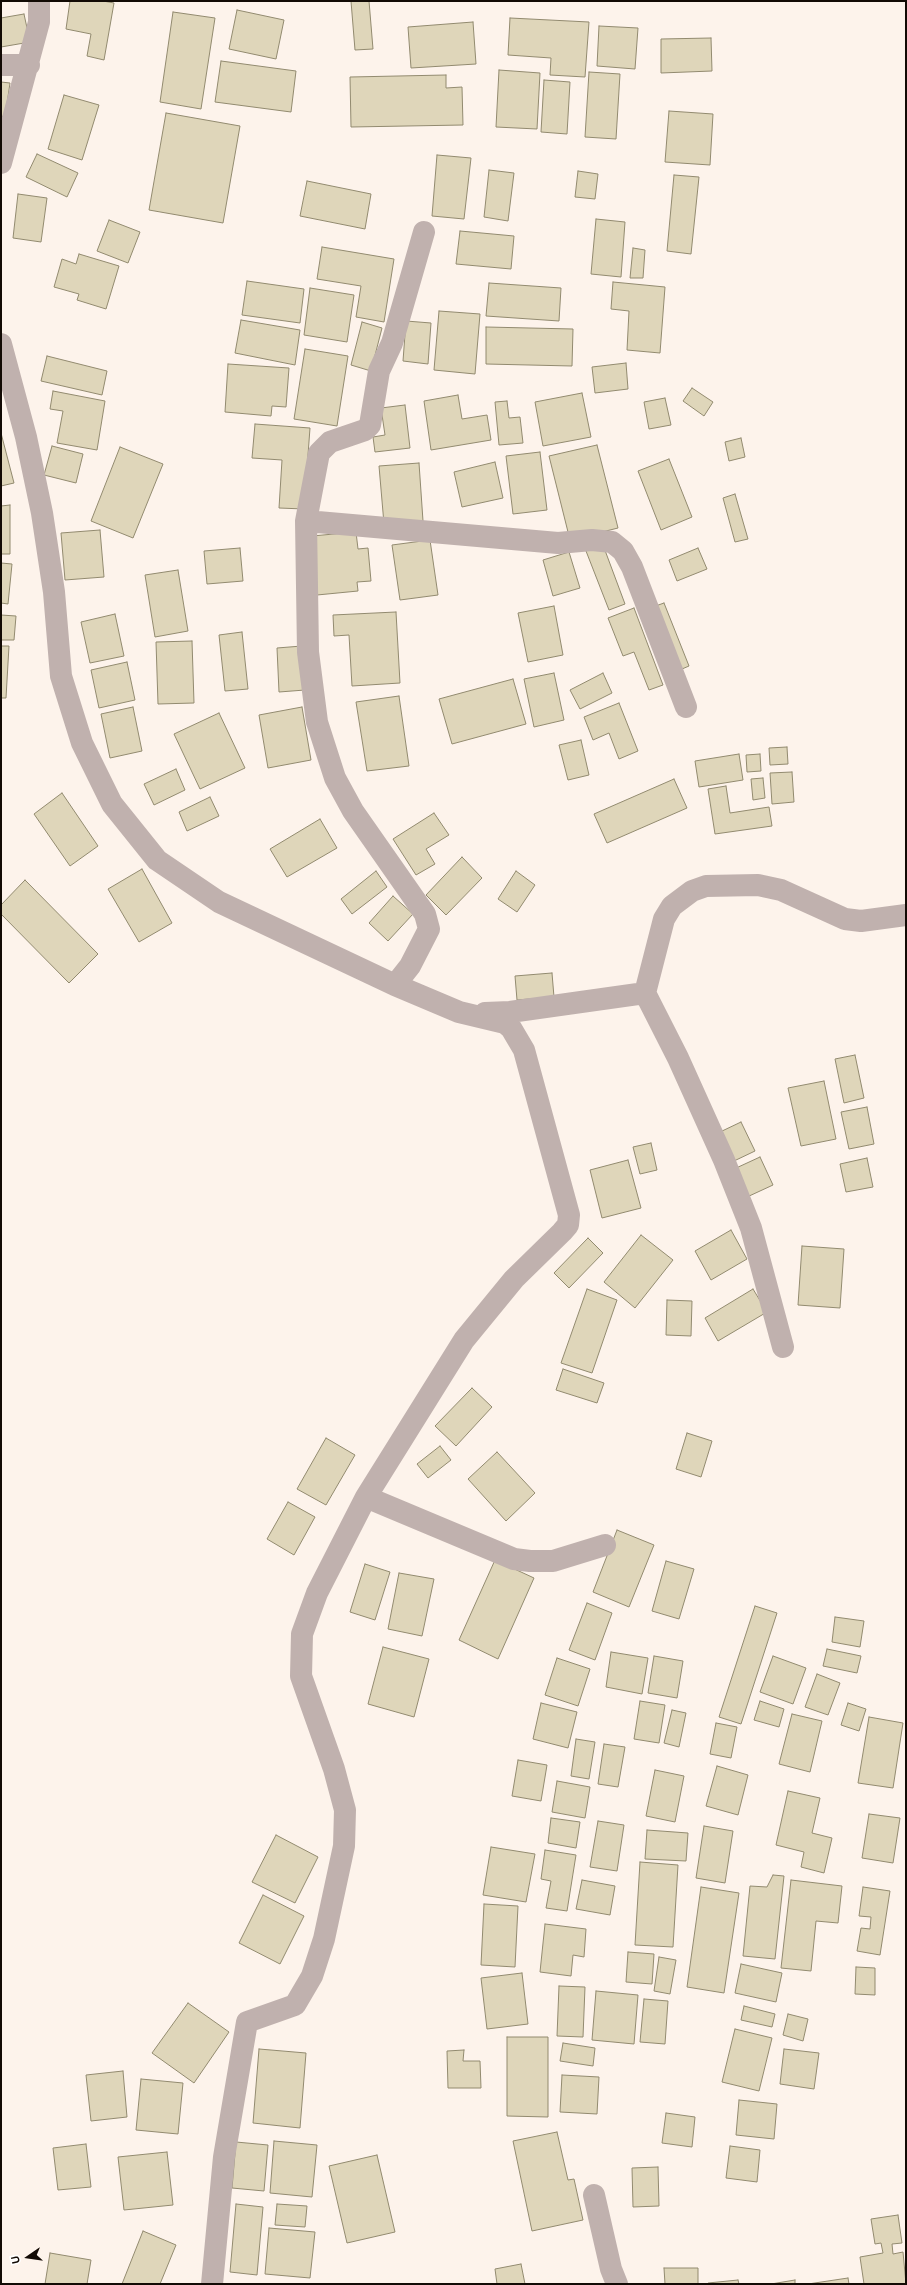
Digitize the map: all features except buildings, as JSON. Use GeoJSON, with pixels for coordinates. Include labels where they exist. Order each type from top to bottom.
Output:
{"type":"FeatureCollection","features":[{"type":"Feature","properties":{"kind":"street"},"geometry":{"type":"LineString","coordinates":[[1,163],[29,65],[39,22],[39,1]]}},
{"type":"Feature","properties":{"kind":"street"},"geometry":{"type":"LineString","coordinates":[[1,65],[29,65]]}},
{"type":"Feature","properties":{"kind":"street"},"geometry":{"type":"LineString","coordinates":[[394,985],[410,966],[429,929],[425,914],[353,811],[335,778],[317,722],[308,652],[306,521],[319,453],[330,442],[365,430],[370,425],[379,371],[392,343],[424,232]]}},
{"type":"Feature","properties":{"kind":"street"},"geometry":{"type":"LineString","coordinates":[[1,344],[26,437],[42,513],[54,592],[61,676],[82,743],[112,804],[157,860],[219,902],[394,985],[459,1012],[505,1023],[518,1036],[524,1050],[568,1205],[568,1225],[514,1279],[464,1340],[366,1497],[317,1593],[302,1634],[301,1676],[334,1769],[345,1810],[344,1846],[324,1939],[312,1976],[295,2005],[247,2022],[224,2157],[212,2284]]}},
{"type":"Feature","properties":{"kind":"street"},"geometry":{"type":"LineString","coordinates":[[306,521],[558,543],[592,540],[612,542],[623,551],[632,567],[686,707]]}},
{"type":"Feature","properties":{"kind":"street"},"geometry":{"type":"LineString","coordinates":[[783,1347],[751,1228],[724,1160],[678,1058],[645,993],[664,918],[672,906],[692,891],[706,886],[758,885],[781,890],[845,919],[861,921],[906,915]]}},
{"type":"Feature","properties":{"kind":"street"},"geometry":{"type":"LineString","coordinates":[[459,1012],[510,1012],[645,993]]}},
{"type":"Feature","properties":{"kind":"street"},"geometry":{"type":"LineString","coordinates":[[366,1497],[514,1559],[553,1561],[604,1545]]}},
{"type":"Feature","properties":{"kind":"street"},"geometry":{"type":"LineString","coordinates":[[594,2195],[611,2269],[617,2284]]}}]}
